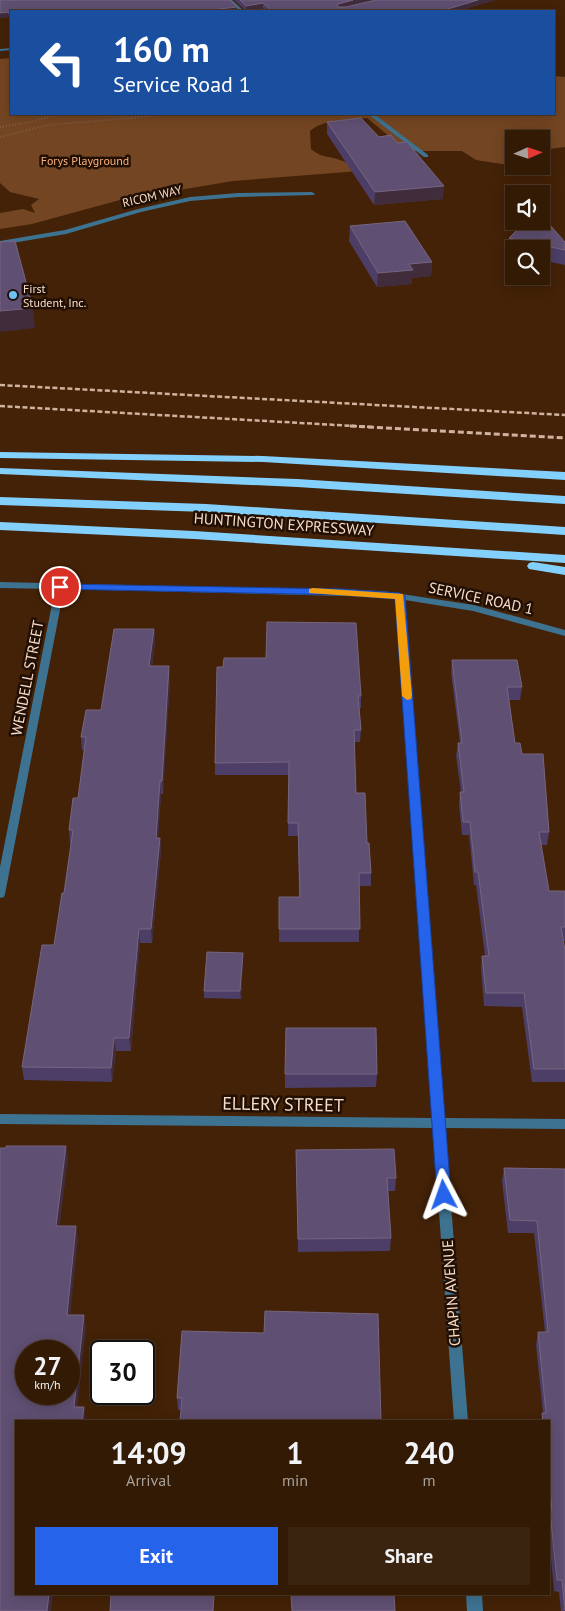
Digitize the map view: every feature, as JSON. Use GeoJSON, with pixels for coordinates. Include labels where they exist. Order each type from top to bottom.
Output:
{"type":"FeatureCollection","features":[{"type":"Feature","properties":{"kind":"highway"},"geometry":{"type":"LineString","coordinates":[[0,455],[290,460],[565,476]]}},
{"type":"Feature","properties":{"kind":"highway"},"geometry":{"type":"LineString","coordinates":[[0,472],[297,483],[565,500]]}},
{"type":"Feature","properties":{"kind":"highway"},"geometry":{"type":"LineString","coordinates":[[0,501],[242,510],[565,531]]}},
{"type":"Feature","properties":{"kind":"highway","name":"HUNTINGTON EXPRESSWAY"},"geometry":{"type":"LineString","coordinates":[[0,526],[178,534],[565,559]]}},
{"type":"Feature","properties":{"kind":"highway"},"geometry":{"type":"LineString","coordinates":[[453,552],[565,571]]}},
{"type":"Feature","properties":{"kind":"street"},"geometry":{"type":"LineString","coordinates":[[229,0],[241,10]]}},
{"type":"Feature","properties":{"kind":"street"},"geometry":{"type":"LineString","coordinates":[[373,115],[426,156]]}},
{"type":"Feature","properties":{"kind":"street","name":"RICOM WAY"},"geometry":{"type":"LineString","coordinates":[[0,243],[66,232],[140,210],[190,199],[238,195],[312,194]]}},
{"type":"Feature","properties":{"kind":"street","name":"SERVICE ROAD 1"},"geometry":{"type":"LineString","coordinates":[[0,585],[343,592],[400,596],[474,608],[565,633]]}},
{"type":"Feature","properties":{"kind":"street","name":"WENDELL STREET"},"geometry":{"type":"LineString","coordinates":[[0,894],[60,587]]}},
{"type":"Feature","properties":{"kind":"street","name":"CHAPIN AVENUE"},"geometry":{"type":"LineString","coordinates":[[400,596],[461,1420]]}},
{"type":"Feature","properties":{"kind":"street","name":"ELLERY STREET"},"geometry":{"type":"LineString","coordinates":[[0,1119],[565,1124]]}},
{"type":"Feature","properties":{"kind":"street"},"geometry":{"type":"LineString","coordinates":[[474,1595],[475,1611]]}},
{"type":"Feature","properties":{"kind":"path"},"geometry":{"type":"LineString","coordinates":[[0,127],[31,122],[56,115]]}},
{"type":"Feature","properties":{"kind":"path"},"geometry":{"type":"LineString","coordinates":[[116,115],[132,118]]}},
{"type":"Feature","properties":{"kind":"path"},"geometry":{"type":"LineString","coordinates":[[0,137],[16,131],[44,125],[155,115]]}},
{"type":"Feature","properties":{"kind":"green space","name":"Forys Playground"},"geometry":{"type":"Polygon","coordinates":[[[10,58],[10,115],[555,115],[555,76],[565,77],[565,147],[550,149],[550,130],[505,130],[505,165],[476,160],[462,151],[407,151],[367,118],[337,121],[315,127],[310,131],[311,149],[321,155],[372,170],[233,181],[120,200],[32,224],[0,229],[0,213],[23,209],[35,213],[31,205],[39,199],[10,192],[0,183],[0,59],[10,58]]]}},
{"type":"Feature","properties":{"kind":"building"},"geometry":{"type":"Polygon","coordinates":[[[0,0],[230,0],[237,7],[211,10],[10,10],[10,15],[8,12],[0,13],[0,0]]]}},
{"type":"Feature","properties":{"kind":"building"},"geometry":{"type":"Polygon","coordinates":[[[240,0],[353,0],[338,4],[337,7],[346,7],[376,0],[478,0],[444,10],[271,10],[263,3],[246,6],[240,0]]]}},
{"type":"Feature","properties":{"kind":"building"},"geometry":{"type":"Polygon","coordinates":[[[361,118],[379,137],[391,135],[397,143],[407,142],[444,186],[375,192],[327,122],[361,118]]]}},
{"type":"Feature","properties":{"kind":"building"},"geometry":{"type":"Polygon","coordinates":[[[405,221],[432,262],[409,264],[413,270],[378,273],[350,226],[405,221]]]}},
{"type":"Feature","properties":{"kind":"building"},"geometry":{"type":"Polygon","coordinates":[[[550,225],[565,242],[565,250],[550,247],[550,240],[518,240],[509,238],[517,230],[550,230],[550,225]]]}},
{"type":"Feature","properties":{"kind":"building","name":"First Student, Inc."},"geometry":{"type":"Polygon","coordinates":[[[15,241],[33,308],[0,311],[0,242],[15,241]]]}},
{"type":"Feature","properties":{"kind":"building"},"geometry":{"type":"Polygon","coordinates":[[[267,622],[356,623],[361,696],[358,696],[361,730],[354,730],[356,793],[365,793],[367,843],[369,843],[371,873],[359,873],[360,929],[279,929],[279,897],[300,897],[298,823],[288,823],[289,762],[215,763],[217,667],[223,667],[224,658],[266,658],[267,622]]]}},
{"type":"Feature","properties":{"kind":"building"},"geometry":{"type":"Polygon","coordinates":[[[114,629],[154,629],[149,666],[169,666],[162,781],[160,781],[156,838],[160,838],[151,929],[139,929],[129,1038],[114,1038],[111,1068],[22,1067],[42,945],[54,945],[62,893],[64,893],[73,830],[69,830],[73,798],[78,798],[86,737],[81,737],[86,710],[101,710],[114,629]]]}},
{"type":"Feature","properties":{"kind":"building"},"geometry":{"type":"Polygon","coordinates":[[[452,660],[517,660],[522,687],[507,687],[515,743],[520,743],[522,754],[543,754],[549,832],[539,832],[549,891],[565,891],[565,927],[561,927],[565,950],[565,1069],[534,1069],[524,993],[486,993],[482,956],[489,956],[478,872],[475,872],[470,822],[463,822],[460,792],[464,792],[458,743],[462,743],[452,660]]]}},
{"type":"Feature","properties":{"kind":"building"},"geometry":{"type":"Polygon","coordinates":[[[207,952],[243,953],[240,991],[204,991],[207,952]]]}},
{"type":"Feature","properties":{"kind":"building"},"geometry":{"type":"Polygon","coordinates":[[[286,1028],[376,1028],[377,1074],[285,1074],[286,1028]]]}},
{"type":"Feature","properties":{"kind":"building"},"geometry":{"type":"Polygon","coordinates":[[[6,1146],[66,1146],[56,1226],[76,1226],[67,1315],[84,1315],[80,1352],[80,1340],[15,1340],[15,1405],[74,1405],[74,1407],[84,1407],[82,1420],[15,1420],[15,1595],[49,1595],[47,1611],[0,1611],[0,1148],[6,1148],[6,1146]]]}},
{"type":"Feature","properties":{"kind":"building"},"geometry":{"type":"Polygon","coordinates":[[[394,1149],[396,1178],[387,1178],[391,1238],[298,1239],[296,1150],[394,1149]]]}},
{"type":"Feature","properties":{"kind":"building"},"geometry":{"type":"Polygon","coordinates":[[[504,1168],[565,1169],[565,1610],[562,1580],[557,1580],[550,1511],[552,1511],[550,1490],[550,1420],[543,1420],[542,1413],[546,1413],[538,1332],[548,1332],[537,1221],[510,1220],[504,1168]]]}},
{"type":"Feature","properties":{"kind":"building"},"geometry":{"type":"Polygon","coordinates":[[[265,1311],[378,1314],[381,1420],[180,1420],[182,1398],[177,1398],[182,1331],[264,1333],[265,1311]]]}},
{"type":"Feature","properties":{"kind":"building"},"geometry":{"type":"Polygon","coordinates":[[[111,1595],[214,1595],[213,1611],[110,1611],[111,1595]]]}},
{"type":"Feature","properties":{"kind":"building"},"geometry":{"type":"Polygon","coordinates":[[[291,1595],[394,1595],[395,1611],[292,1611],[291,1595]]]}},
{"type":"Feature","properties":{"kind":"railway"},"geometry":{"type":"LineString","coordinates":[[0,385],[565,415]]}},
{"type":"Feature","properties":{"kind":"railway"},"geometry":{"type":"LineString","coordinates":[[0,406],[372,427]]}},
{"type":"Feature","properties":{"kind":"railway"},"geometry":{"type":"LineString","coordinates":[[350,426],[565,438]]}},
{"type":"Feature","properties":{"kind":"slow traffic"},"geometry":{"type":"LineString","coordinates":[[313,591],[400,596],[407,696]]}},
{"type":"Feature","properties":{"kind":"place","name":"First Student, Inc."},"geometry":{"type":"Point","coordinates":[13,295]}},
{"type":"Feature","properties":{"kind":"route"},"geometry":{"type":"LineString","coordinates":[[60,587],[343,592],[400,596],[444,1195]]}}]}
